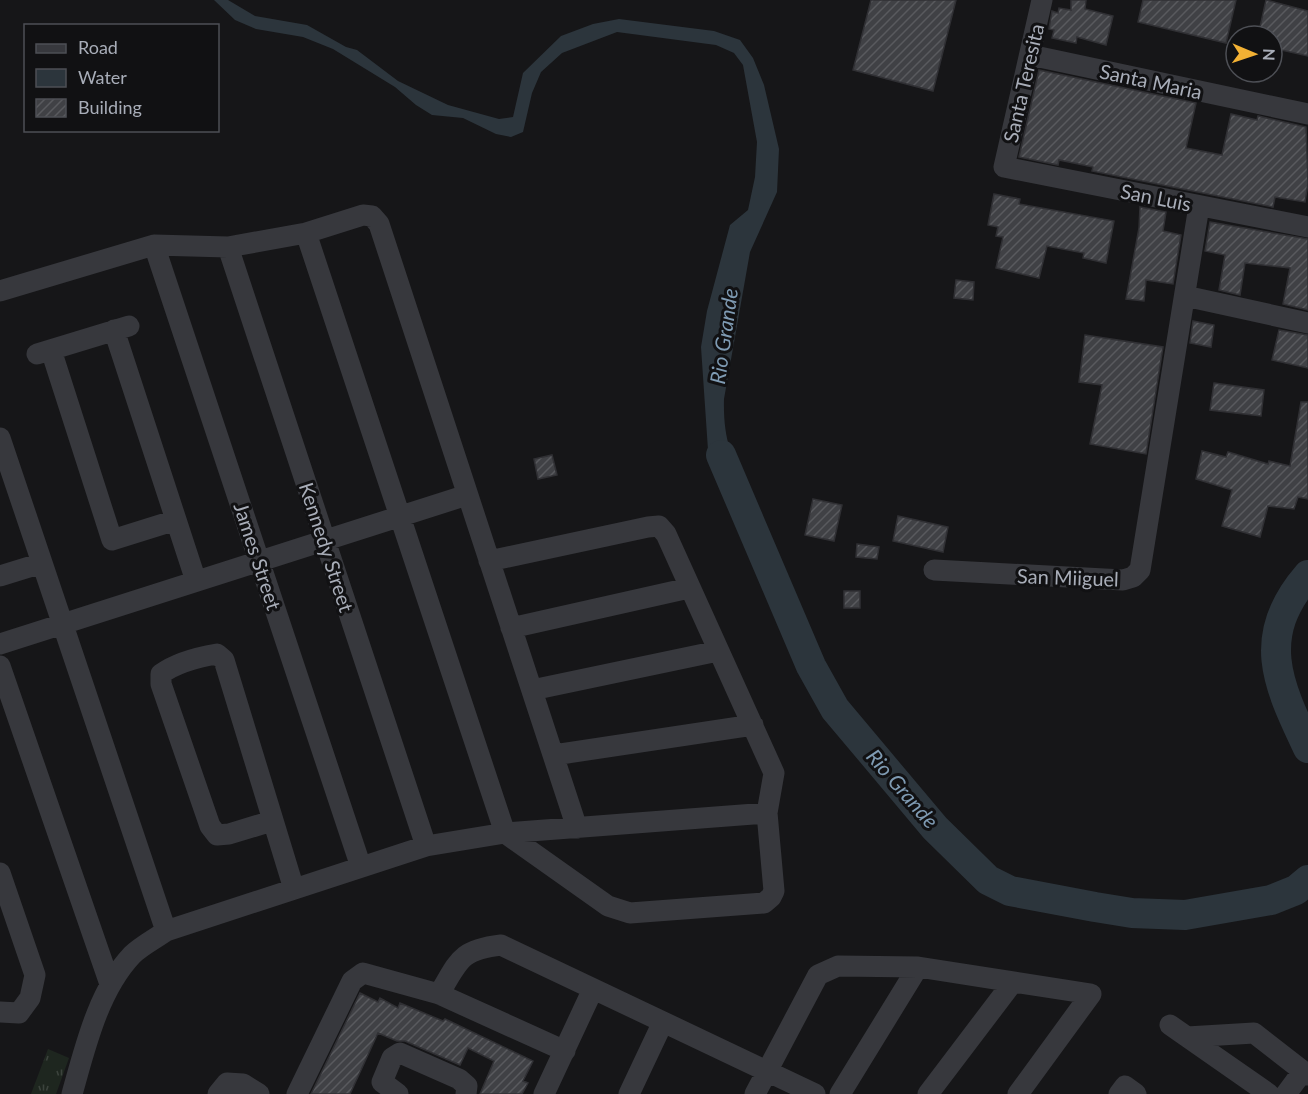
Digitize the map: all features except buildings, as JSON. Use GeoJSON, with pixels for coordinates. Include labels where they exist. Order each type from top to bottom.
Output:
{"type":"FeatureCollection","features":[{"type":"Feature","properties":{"kind":"street","name":"Santa Teresita"},"geometry":{"type":"LineString","coordinates":[[1004,167],[1042,0]]}},
{"type":"Feature","properties":{"kind":"street","name":"Santa Maria"},"geometry":{"type":"LineString","coordinates":[[1030,55],[1308,114]]}},
{"type":"Feature","properties":{"kind":"street","name":"San Luis"},"geometry":{"type":"LineString","coordinates":[[1004,167],[1308,227]]}},
{"type":"Feature","properties":{"kind":"street","name":"San Miiguel"},"geometry":{"type":"LineString","coordinates":[[934,570],[1123,580],[1133,577],[1140,570],[1163,441],[1199,206]]}},
{"type":"Feature","properties":{"kind":"street"},"geometry":{"type":"LineString","coordinates":[[0,291],[154,245],[228,247],[306,233],[363,215],[372,216],[379,224],[577,828]]}},
{"type":"Feature","properties":{"kind":"street"},"geometry":{"type":"LineString","coordinates":[[306,233],[504,833],[608,906],[630,913],[764,903],[774,891],[767,813],[774,773],[666,534],[658,526],[489,561]]}},
{"type":"Feature","properties":{"kind":"street","name":"James Street"},"geometry":{"type":"LineString","coordinates":[[154,245],[361,867]]}},
{"type":"Feature","properties":{"kind":"street","name":"Kennedy Street"},"geometry":{"type":"LineString","coordinates":[[228,247],[426,846]]}},
{"type":"Feature","properties":{"kind":"street"},"geometry":{"type":"LineString","coordinates":[[1185,296],[1308,323]]}},
{"type":"Feature","properties":{"kind":"street"},"geometry":{"type":"LineString","coordinates":[[176,520],[112,540],[44,352],[122,328],[176,520],[196,581]]}},
{"type":"Feature","properties":{"kind":"street"},"geometry":{"type":"LineString","coordinates":[[0,438],[166,931]]}},
{"type":"Feature","properties":{"kind":"street"},"geometry":{"type":"LineString","coordinates":[[0,644],[467,495]]}},
{"type":"Feature","properties":{"kind":"street"},"geometry":{"type":"LineString","coordinates":[[0,576],[42,563]]}},
{"type":"Feature","properties":{"kind":"street"},"geometry":{"type":"LineString","coordinates":[[511,627],[689,588]]}},
{"type":"Feature","properties":{"kind":"street"},"geometry":{"type":"LineString","coordinates":[[532,690],[718,651]]}},
{"type":"Feature","properties":{"kind":"street"},"geometry":{"type":"LineString","coordinates":[[272,821],[229,834],[217,834],[210,826],[161,684],[161,674],[168,668],[217,654],[224,660],[294,889]]}},
{"type":"Feature","properties":{"kind":"street"},"geometry":{"type":"LineString","coordinates":[[0,666],[110,984]]}},
{"type":"Feature","properties":{"kind":"street"},"geometry":{"type":"LineString","coordinates":[[554,755],[753,725]]}},
{"type":"Feature","properties":{"kind":"street"},"geometry":{"type":"LineString","coordinates":[[72,1094],[86,1047],[110,984],[133,955],[166,931],[426,846],[504,833],[767,813]]}},
{"type":"Feature","properties":{"kind":"street"},"geometry":{"type":"LineString","coordinates":[[0,873],[35,975],[30,998],[19,1013],[0,1012]]}},
{"type":"Feature","properties":{"kind":"street"},"geometry":{"type":"LineString","coordinates":[[439,994],[462,956],[482,947],[501,945],[815,1094]]}},
{"type":"Feature","properties":{"kind":"street"},"geometry":{"type":"LineString","coordinates":[[755,1094],[818,975],[838,966],[918,967],[1091,994],[1018,1094]]}},
{"type":"Feature","properties":{"kind":"street"},"geometry":{"type":"LineString","coordinates":[[840,1094],[918,967]]}},
{"type":"Feature","properties":{"kind":"street"},"geometry":{"type":"LineString","coordinates":[[297,1094],[352,981],[363,973],[439,994],[565,1051]]}},
{"type":"Feature","properties":{"kind":"street"},"geometry":{"type":"LineString","coordinates":[[928,1094],[1013,982]]}},
{"type":"Feature","properties":{"kind":"street"},"geometry":{"type":"LineString","coordinates":[[544,1094],[593,989]]}},
{"type":"Feature","properties":{"kind":"street"},"geometry":{"type":"LineString","coordinates":[[629,1094],[663,1022]]}},
{"type":"Feature","properties":{"kind":"street"},"geometry":{"type":"LineString","coordinates":[[1269,1094],[1179,1031],[1254,1033],[1306,1073],[1286,1094]]}},
{"type":"Feature","properties":{"kind":"street"},"geometry":{"type":"LineString","coordinates":[[398,1094],[382,1082],[392,1058],[400,1053],[459,1079],[466,1086],[466,1094]]}},
{"type":"Feature","properties":{"kind":"street"},"geometry":{"type":"LineString","coordinates":[[218,1094],[227,1083],[243,1084],[259,1094]]}},
{"type":"Feature","properties":{"kind":"street"},"geometry":{"type":"LineString","coordinates":[[1119,1094],[1125,1086],[1136,1094]]}},
{"type":"Feature","properties":{"kind":"green space"},"geometry":{"type":"Polygon","coordinates":[[[48,1049],[69,1058],[56,1094],[31,1094],[48,1049]]]}},
{"type":"Feature","properties":{"kind":"water"},"geometry":{"type":"Polygon","coordinates":[[[214,0],[228,0],[255,16],[307,25],[346,47],[357,50],[398,81],[448,105],[499,119],[513,117],[523,73],[561,36],[593,24],[619,19],[714,31],[740,40],[753,58],[764,85],[779,149],[777,192],[750,252],[724,399],[729,446],[746,490],[725,496],[708,450],[701,347],[707,311],[730,225],[748,210],[755,177],[757,142],[743,65],[734,53],[716,45],[617,32],[562,53],[541,72],[532,93],[523,132],[511,137],[496,134],[463,118],[432,115],[395,87],[333,49],[303,37],[256,29],[235,20],[214,0]]]}},
{"type":"Feature","properties":{"kind":"waterway","name":"Rio Grande"},"geometry":{"type":"LineString","coordinates":[[721,455],[811,666],[835,709],[935,828],[988,880],[1010,891],[1095,907],[1132,913],[1185,915],[1271,900],[1296,890],[1308,880]]}},
{"type":"Feature","properties":{"kind":"waterway","name":"Rio Grande"},"geometry":{"type":"LineString","coordinates":[[1308,575],[1292,597],[1281,619],[1276,660],[1287,702],[1308,748]]}}]}
